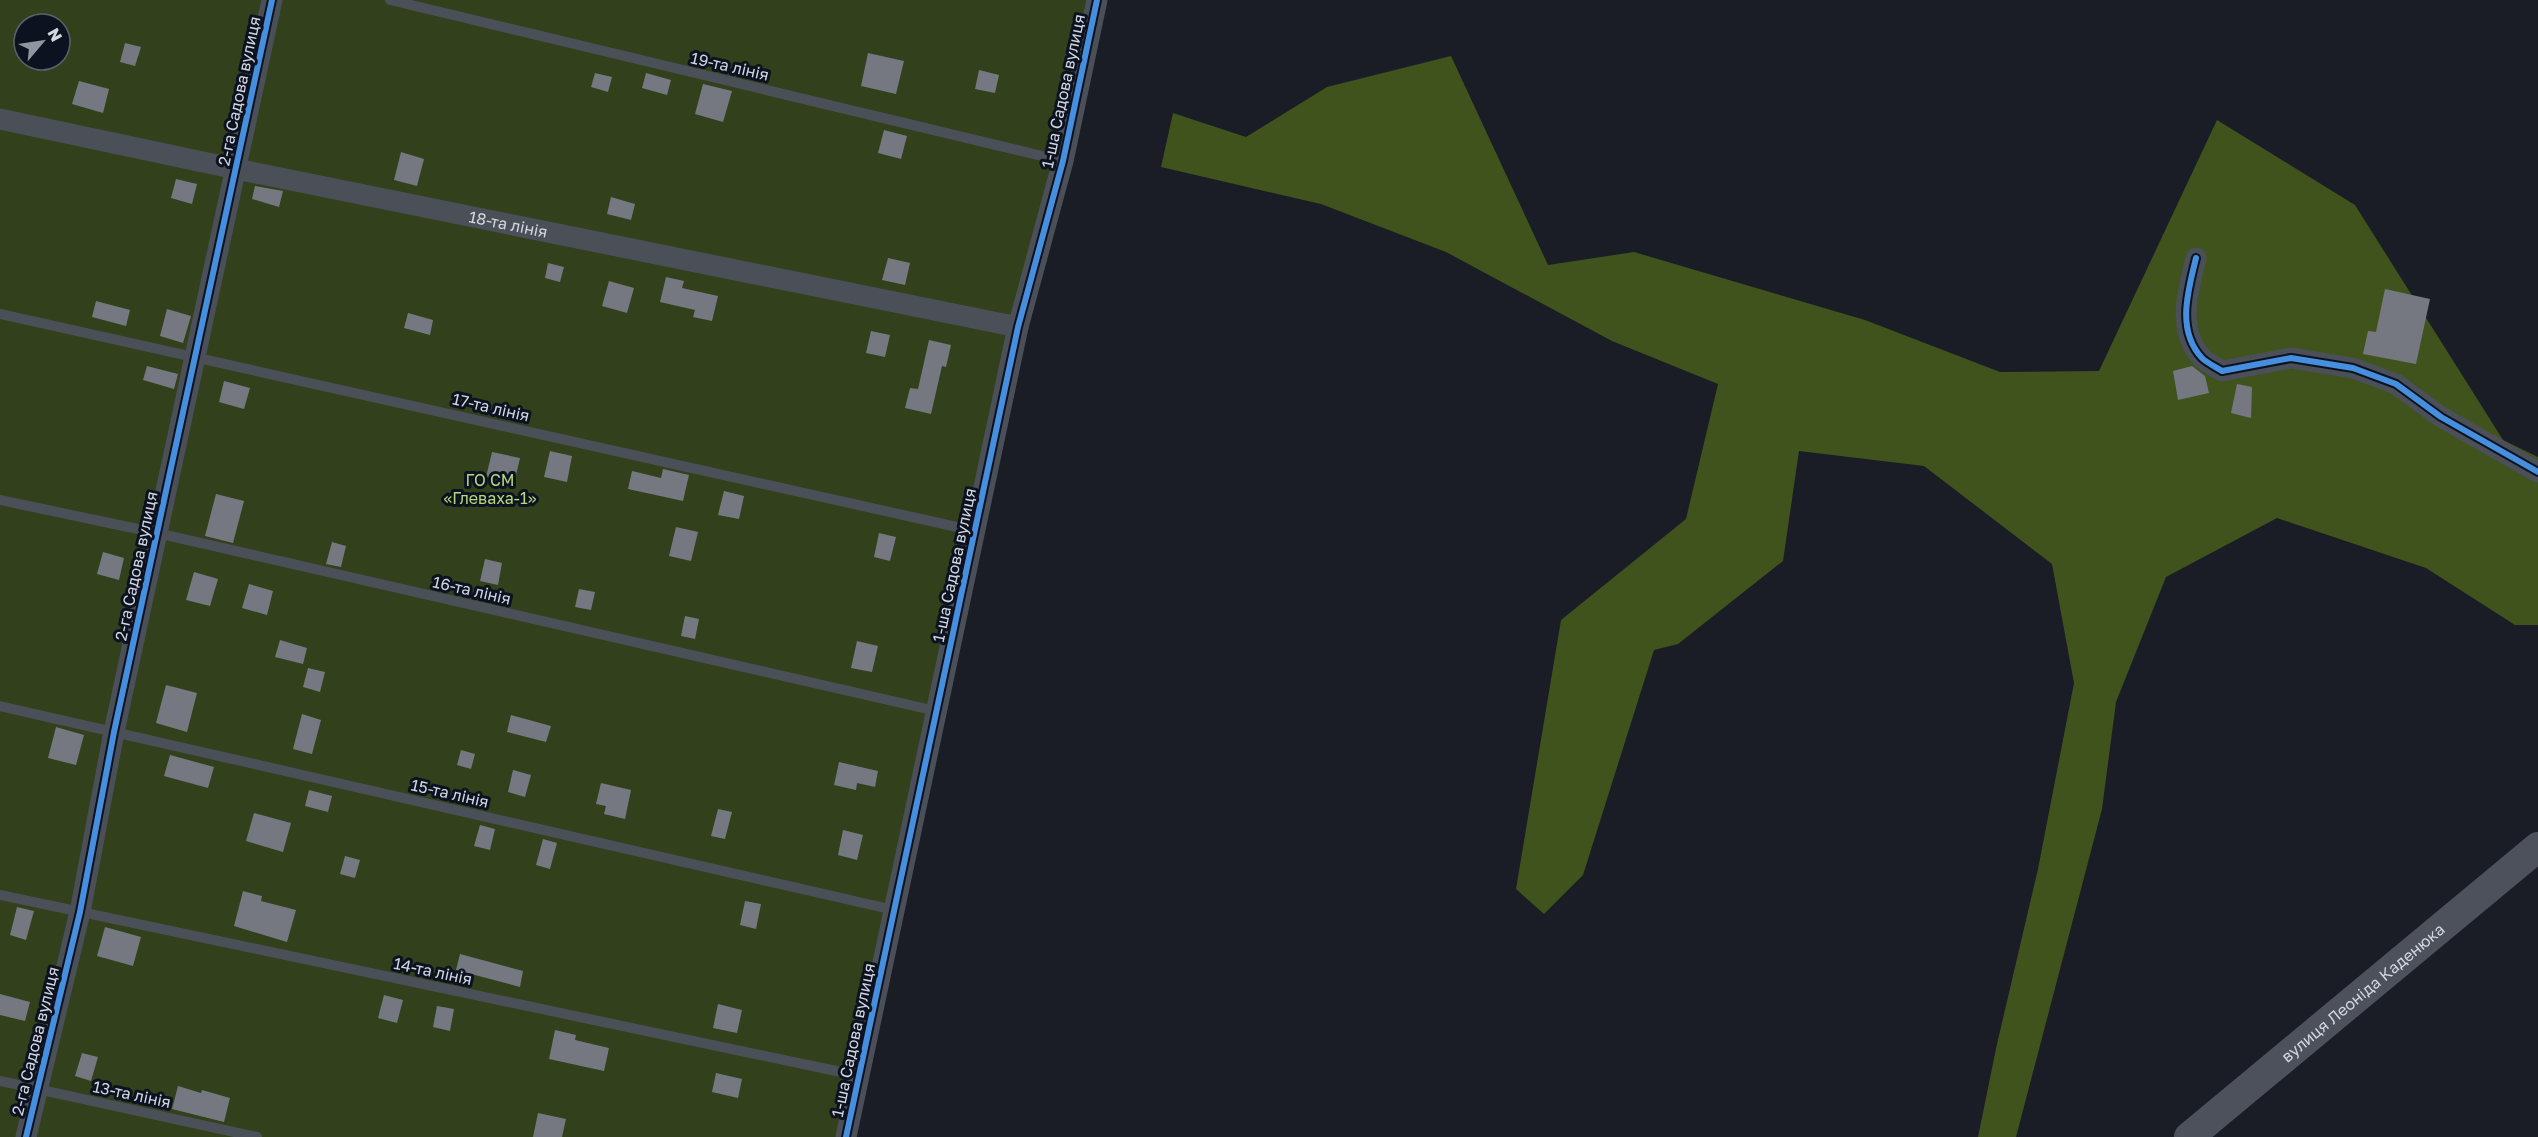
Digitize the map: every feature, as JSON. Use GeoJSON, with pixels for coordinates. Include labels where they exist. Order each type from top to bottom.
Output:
{"type":"FeatureCollection","features":[{"type":"Feature","properties":{"kind":"street","name":"2-га Садова вулиця"},"geometry":{"type":"LineString","coordinates":[[26,1137],[80,912],[114,732],[272,0]]}},
{"type":"Feature","properties":{"kind":"street","name":"1-ша Садова вулиця"},"geometry":{"type":"LineString","coordinates":[[846,1137],[1018,327],[1063,161],[1097,0]]}},
{"type":"Feature","properties":{"kind":"street","name":"18-та лінія"},"geometry":{"type":"LineString","coordinates":[[0,119],[1018,327]]}},
{"type":"Feature","properties":{"kind":"street"},"geometry":{"type":"LineString","coordinates":[[2196,258],[2188,290],[2186,330],[2202,358],[2222,371],[2291,358],[2353,368],[2396,384],[2441,417],[2538,472]]}},
{"type":"Feature","properties":{"kind":"street","name":"вулиця Леоніда Каденюка"},"geometry":{"type":"LineString","coordinates":[[2189,1137],[2538,847]]}},
{"type":"Feature","properties":{"kind":"lane","name":"19-та лінія"},"geometry":{"type":"LineString","coordinates":[[390,0],[1063,161]]}},
{"type":"Feature","properties":{"kind":"lane","name":"17-та лінія"},"geometry":{"type":"LineString","coordinates":[[0,314],[975,531]]}},
{"type":"Feature","properties":{"kind":"lane","name":"16-та лінія"},"geometry":{"type":"LineString","coordinates":[[0,501],[157,533],[936,711]]}},
{"type":"Feature","properties":{"kind":"lane","name":"15-та лінія"},"geometry":{"type":"LineString","coordinates":[[0,706],[894,910]]}},
{"type":"Feature","properties":{"kind":"lane","name":"14-та лінія"},"geometry":{"type":"LineString","coordinates":[[0,894],[860,1076]]}},
{"type":"Feature","properties":{"kind":"lane","name":"13-та лінія"},"geometry":{"type":"LineString","coordinates":[[0,1081],[257,1137]]}},
{"type":"Feature","properties":{"kind":"green space","name":"ГО СМ «Глеваха-1»"},"geometry":{"type":"Polygon","coordinates":[[[0,0],[1097,0],[850,1137],[0,1137],[0,0]]]}},
{"type":"Feature","properties":{"kind":"green space"},"geometry":{"type":"Polygon","coordinates":[[[1451,56],[1548,265],[1634,252],[1865,320],[2000,372],[2099,371],[2217,120],[2355,205],[2503,440],[2538,457],[2538,625],[2515,625],[2426,568],[2277,518],[2166,577],[2116,702],[2102,809],[2016,1137],[1978,1137],[2038,869],[2074,683],[2052,564],[1924,466],[1799,451],[1783,561],[1678,644],[1654,650],[1583,875],[1544,914],[1516,889],[1561,620],[1686,519],[1718,384],[1612,341],[1446,252],[1321,204],[1161,167],[1173,113],[1246,137],[1327,87],[1451,56]]]}},
{"type":"Feature","properties":{"kind":"building"},"geometry":{"type":"Polygon","coordinates":[[[125,43],[141,47],[135,66],[120,62],[125,43]]]}},
{"type":"Feature","properties":{"kind":"building"},"geometry":{"type":"Polygon","coordinates":[[[868,53],[904,61],[896,94],[861,86],[868,53]]]}},
{"type":"Feature","properties":{"kind":"building"},"geometry":{"type":"Polygon","coordinates":[[[979,70],[999,75],[995,93],[975,89],[979,70]]]}},
{"type":"Feature","properties":{"kind":"building"},"geometry":{"type":"Polygon","coordinates":[[[595,73],[612,77],[608,92],[591,87],[595,73]]]}},
{"type":"Feature","properties":{"kind":"building"},"geometry":{"type":"Polygon","coordinates":[[[646,73],[671,80],[667,95],[642,88],[646,73]]]}},
{"type":"Feature","properties":{"kind":"building"},"geometry":{"type":"Polygon","coordinates":[[[79,81],[109,89],[103,113],[72,104],[79,81]]]}},
{"type":"Feature","properties":{"kind":"building"},"geometry":{"type":"Polygon","coordinates":[[[703,84],[732,91],[723,122],[695,114],[703,84]]]}},
{"type":"Feature","properties":{"kind":"building"},"geometry":{"type":"Polygon","coordinates":[[[884,130],[907,136],[901,159],[878,153],[884,130]]]}},
{"type":"Feature","properties":{"kind":"building"},"geometry":{"type":"Polygon","coordinates":[[[401,152],[424,159],[417,186],[394,180],[401,152]]]}},
{"type":"Feature","properties":{"kind":"building"},"geometry":{"type":"Polygon","coordinates":[[[176,179],[197,184],[192,204],[171,198],[176,179]]]}},
{"type":"Feature","properties":{"kind":"building"},"geometry":{"type":"Polygon","coordinates":[[[255,186],[283,191],[279,207],[252,199],[255,186]]]}},
{"type":"Feature","properties":{"kind":"building"},"geometry":{"type":"Polygon","coordinates":[[[611,197],[635,204],[631,220],[607,214],[611,197]]]}},
{"type":"Feature","properties":{"kind":"building"},"geometry":{"type":"Polygon","coordinates":[[[888,258],[910,263],[905,285],[882,280],[888,258]]]}},
{"type":"Feature","properties":{"kind":"building"},"geometry":{"type":"Polygon","coordinates":[[[548,263],[564,267],[560,282],[545,278],[548,263]]]}},
{"type":"Feature","properties":{"kind":"building"},"geometry":{"type":"Polygon","coordinates":[[[666,277],[684,281],[682,288],[718,296],[712,321],[693,317],[695,310],[660,302],[666,277]]]}},
{"type":"Feature","properties":{"kind":"building"},"geometry":{"type":"Polygon","coordinates":[[[609,281],[634,288],[627,313],[602,306],[609,281]]]}},
{"type":"Feature","properties":{"kind":"building"},"geometry":{"type":"Polygon","coordinates":[[[2385,289],[2430,299],[2416,364],[2363,354],[2368,331],[2376,332],[2385,289]]]}},
{"type":"Feature","properties":{"kind":"building"},"geometry":{"type":"Polygon","coordinates":[[[96,301],[130,310],[126,326],[92,317],[96,301]]]}},
{"type":"Feature","properties":{"kind":"building"},"geometry":{"type":"Polygon","coordinates":[[[167,309],[191,316],[183,343],[160,336],[167,309]]]}},
{"type":"Feature","properties":{"kind":"building"},"geometry":{"type":"Polygon","coordinates":[[[408,313],[433,320],[430,335],[404,328],[408,313]]]}},
{"type":"Feature","properties":{"kind":"building"},"geometry":{"type":"Polygon","coordinates":[[[871,331],[890,335],[885,357],[866,353],[871,331]]]}},
{"type":"Feature","properties":{"kind":"building"},"geometry":{"type":"Polygon","coordinates":[[[929,340],[951,345],[946,367],[942,366],[931,414],[905,408],[910,388],[918,389],[929,340]]]}},
{"type":"Feature","properties":{"kind":"building"},"geometry":{"type":"Polygon","coordinates":[[[147,366],[178,374],[174,389],[143,380],[147,366]]]}},
{"type":"Feature","properties":{"kind":"building"},"geometry":{"type":"Polygon","coordinates":[[[2192,366],[2205,376],[2209,393],[2178,400],[2173,371],[2192,366]]]}},
{"type":"Feature","properties":{"kind":"building"},"geometry":{"type":"Polygon","coordinates":[[[224,381],[250,388],[244,409],[219,402],[224,381]]]}},
{"type":"Feature","properties":{"kind":"building"},"geometry":{"type":"Polygon","coordinates":[[[2237,384],[2252,387],[2251,418],[2231,413],[2237,384]]]}},
{"type":"Feature","properties":{"kind":"building"},"geometry":{"type":"Polygon","coordinates":[[[550,451],[572,456],[567,482],[544,477],[550,451]]]}},
{"type":"Feature","properties":{"kind":"building"},"geometry":{"type":"Polygon","coordinates":[[[492,452],[520,458],[514,484],[486,477],[492,452]]]}},
{"type":"Feature","properties":{"kind":"building"},"geometry":{"type":"Polygon","coordinates":[[[663,469],[689,475],[683,501],[628,489],[632,471],[661,478],[663,469]]]}},
{"type":"Feature","properties":{"kind":"building"},"geometry":{"type":"Polygon","coordinates":[[[724,491],[744,496],[739,519],[718,515],[724,491]]]}},
{"type":"Feature","properties":{"kind":"building"},"geometry":{"type":"Polygon","coordinates":[[[216,494],[244,501],[233,543],[205,536],[216,494]]]}},
{"type":"Feature","properties":{"kind":"building"},"geometry":{"type":"Polygon","coordinates":[[[676,527],[698,532],[691,561],[669,556],[676,527]]]}},
{"type":"Feature","properties":{"kind":"building"},"geometry":{"type":"Polygon","coordinates":[[[879,533],[896,537],[890,561],[874,557],[879,533]]]}},
{"type":"Feature","properties":{"kind":"building"},"geometry":{"type":"Polygon","coordinates":[[[332,542],[346,546],[341,567],[326,564],[332,542]]]}},
{"type":"Feature","properties":{"kind":"building"},"geometry":{"type":"Polygon","coordinates":[[[103,552],[124,558],[119,580],[97,574],[103,552]]]}},
{"type":"Feature","properties":{"kind":"building"},"geometry":{"type":"Polygon","coordinates":[[[485,559],[502,563],[498,585],[480,581],[485,559]]]}},
{"type":"Feature","properties":{"kind":"building"},"geometry":{"type":"Polygon","coordinates":[[[194,572],[218,579],[210,606],[186,600],[194,572]]]}},
{"type":"Feature","properties":{"kind":"building"},"geometry":{"type":"Polygon","coordinates":[[[249,584],[273,591],[267,615],[242,608],[249,584]]]}},
{"type":"Feature","properties":{"kind":"building"},"geometry":{"type":"Polygon","coordinates":[[[579,589],[595,592],[591,610],[575,607],[579,589]]]}},
{"type":"Feature","properties":{"kind":"building"},"geometry":{"type":"Polygon","coordinates":[[[685,616],[699,619],[695,639],[681,636],[685,616]]]}},
{"type":"Feature","properties":{"kind":"building"},"geometry":{"type":"Polygon","coordinates":[[[280,640],[307,648],[303,664],[275,657],[280,640]]]}},
{"type":"Feature","properties":{"kind":"building"},"geometry":{"type":"Polygon","coordinates":[[[857,641],[878,646],[872,672],[851,668],[857,641]]]}},
{"type":"Feature","properties":{"kind":"building"},"geometry":{"type":"Polygon","coordinates":[[[308,668],[325,672],[320,692],[303,687],[308,668]]]}},
{"type":"Feature","properties":{"kind":"building"},"geometry":{"type":"Polygon","coordinates":[[[166,685],[197,693],[187,732],[156,723],[166,685]]]}},
{"type":"Feature","properties":{"kind":"building"},"geometry":{"type":"Polygon","coordinates":[[[302,714],[321,720],[312,754],[293,749],[302,714]]]}},
{"type":"Feature","properties":{"kind":"building"},"geometry":{"type":"Polygon","coordinates":[[[511,715],[551,726],[546,742],[507,732],[511,715]]]}},
{"type":"Feature","properties":{"kind":"building"},"geometry":{"type":"Polygon","coordinates":[[[56,727],[84,735],[76,765],[48,758],[56,727]]]}},
{"type":"Feature","properties":{"kind":"building"},"geometry":{"type":"Polygon","coordinates":[[[461,750],[475,754],[471,769],[457,765],[461,750]]]}},
{"type":"Feature","properties":{"kind":"building"},"geometry":{"type":"Polygon","coordinates":[[[170,755],[214,767],[208,788],[164,776],[170,755]]]}},
{"type":"Feature","properties":{"kind":"building"},"geometry":{"type":"Polygon","coordinates":[[[839,762],[878,771],[875,787],[857,783],[856,790],[834,785],[839,762]]]}},
{"type":"Feature","properties":{"kind":"building"},"geometry":{"type":"Polygon","coordinates":[[[513,770],[531,775],[525,797],[508,792],[513,770]]]}},
{"type":"Feature","properties":{"kind":"building"},"geometry":{"type":"Polygon","coordinates":[[[601,783],[631,790],[625,819],[604,814],[606,806],[596,804],[601,783]]]}},
{"type":"Feature","properties":{"kind":"building"},"geometry":{"type":"Polygon","coordinates":[[[309,790],[332,796],[328,812],[305,806],[309,790]]]}},
{"type":"Feature","properties":{"kind":"building"},"geometry":{"type":"Polygon","coordinates":[[[718,809],[732,812],[725,839],[711,836],[718,809]]]}},
{"type":"Feature","properties":{"kind":"building"},"geometry":{"type":"Polygon","coordinates":[[[254,813],[291,823],[283,852],[246,841],[254,813]]]}},
{"type":"Feature","properties":{"kind":"building"},"geometry":{"type":"Polygon","coordinates":[[[480,825],[495,829],[490,850],[474,846],[480,825]]]}},
{"type":"Feature","properties":{"kind":"building"},"geometry":{"type":"Polygon","coordinates":[[[843,830],[863,835],[857,860],[838,855],[843,830]]]}},
{"type":"Feature","properties":{"kind":"building"},"geometry":{"type":"Polygon","coordinates":[[[543,839],[557,843],[550,869],[536,865],[543,839]]]}},
{"type":"Feature","properties":{"kind":"building"},"geometry":{"type":"Polygon","coordinates":[[[345,856],[360,860],[355,878],[340,874],[345,856]]]}},
{"type":"Feature","properties":{"kind":"building"},"geometry":{"type":"Polygon","coordinates":[[[243,891],[262,896],[261,901],[296,910],[287,942],[234,926],[243,891]]]}},
{"type":"Feature","properties":{"kind":"building"},"geometry":{"type":"Polygon","coordinates":[[[745,901],[761,904],[756,929],[740,925],[745,901]]]}},
{"type":"Feature","properties":{"kind":"building"},"geometry":{"type":"Polygon","coordinates":[[[17,907],[34,911],[26,940],[10,935],[17,907]]]}},
{"type":"Feature","properties":{"kind":"building"},"geometry":{"type":"Polygon","coordinates":[[[105,927],[141,937],[133,966],[97,956],[105,927]]]}},
{"type":"Feature","properties":{"kind":"building"},"geometry":{"type":"Polygon","coordinates":[[[460,954],[523,971],[520,987],[456,970],[460,954]]]}},
{"type":"Feature","properties":{"kind":"building"},"geometry":{"type":"Polygon","coordinates":[[[0,994],[30,1002],[25,1021],[0,1015],[0,994]]]}},
{"type":"Feature","properties":{"kind":"building"},"geometry":{"type":"Polygon","coordinates":[[[384,995],[403,1000],[397,1023],[378,1018],[384,995]]]}},
{"type":"Feature","properties":{"kind":"building"},"geometry":{"type":"Polygon","coordinates":[[[718,1004],[742,1010],[737,1033],[713,1028],[718,1004]]]}},
{"type":"Feature","properties":{"kind":"building"},"geometry":{"type":"Polygon","coordinates":[[[437,1006],[454,1009],[450,1031],[433,1027],[437,1006]]]}},
{"type":"Feature","properties":{"kind":"building"},"geometry":{"type":"Polygon","coordinates":[[[555,1030],[576,1035],[575,1040],[609,1048],[604,1071],[549,1059],[555,1030]]]}},
{"type":"Feature","properties":{"kind":"building"},"geometry":{"type":"Polygon","coordinates":[[[82,1053],[98,1057],[91,1081],[75,1076],[82,1053]]]}},
{"type":"Feature","properties":{"kind":"building"},"geometry":{"type":"Polygon","coordinates":[[[716,1073],[742,1079],[738,1098],[712,1092],[716,1073]]]}},
{"type":"Feature","properties":{"kind":"building"},"geometry":{"type":"Polygon","coordinates":[[[178,1086],[230,1098],[224,1122],[172,1109],[178,1086]]]}},
{"type":"Feature","properties":{"kind":"building"},"geometry":{"type":"Polygon","coordinates":[[[538,1113],[566,1119],[562,1137],[533,1137],[538,1113]]]}},
{"type":"Feature","properties":{"kind":"cycle path"},"geometry":{"type":"LineString","coordinates":[[26,1137],[80,912],[114,732],[272,0]]}},
{"type":"Feature","properties":{"kind":"cycle path"},"geometry":{"type":"LineString","coordinates":[[846,1137],[1018,327],[1063,161],[1097,0]]}},
{"type":"Feature","properties":{"kind":"cycle path"},"geometry":{"type":"LineString","coordinates":[[2196,258],[2186,310],[2187,323],[2194,347],[2209,363],[2222,371],[2291,358],[2353,368],[2396,384],[2441,417],[2538,472]]}}]}
